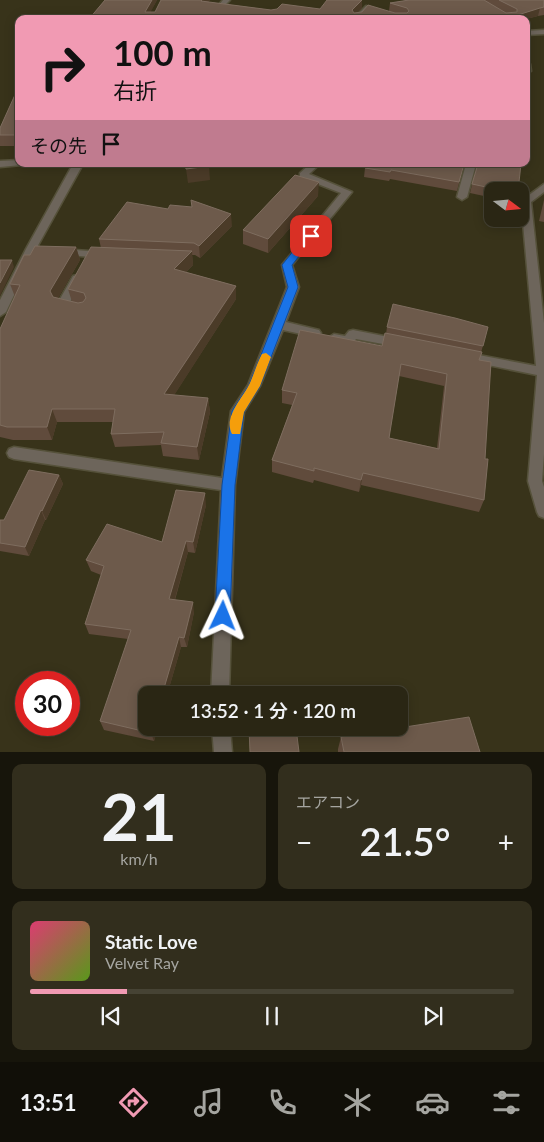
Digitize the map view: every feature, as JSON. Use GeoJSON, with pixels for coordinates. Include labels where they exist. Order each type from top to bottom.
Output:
{"type":"FeatureCollection","features":[{"type":"Feature","properties":{"kind":"street"},"geometry":{"type":"LineString","coordinates":[[227,0],[220,8],[237,10]]}},
{"type":"Feature","properties":{"kind":"street"},"geometry":{"type":"LineString","coordinates":[[360,15],[366,8],[368,0]]}},
{"type":"Feature","properties":{"kind":"street"},"geometry":{"type":"LineString","coordinates":[[366,8],[390,15]]}},
{"type":"Feature","properties":{"kind":"street"},"geometry":{"type":"LineString","coordinates":[[0,164],[15,163]]}},
{"type":"Feature","properties":{"kind":"street"},"geometry":{"type":"LineString","coordinates":[[0,312],[40,250],[77,167]]}},
{"type":"Feature","properties":{"kind":"street"},"geometry":{"type":"LineString","coordinates":[[220,686],[228,485],[238,411],[254,386],[293,287],[286,265],[347,192],[303,175],[312,167]]}},
{"type":"Feature","properties":{"kind":"street"},"geometry":{"type":"LineString","coordinates":[[462,197],[470,167]]}},
{"type":"Feature","properties":{"kind":"street"},"geometry":{"type":"LineString","coordinates":[[544,187],[526,201],[543,372],[543,405],[535,481],[544,512]]}},
{"type":"Feature","properties":{"kind":"street"},"geometry":{"type":"LineString","coordinates":[[40,250],[85,263],[118,256]]}},
{"type":"Feature","properties":{"kind":"street"},"geometry":{"type":"LineString","coordinates":[[82,311],[62,306],[85,263]]}},
{"type":"Feature","properties":{"kind":"street"},"geometry":{"type":"LineString","coordinates":[[279,325],[348,341],[353,334],[410,345]]}},
{"type":"Feature","properties":{"kind":"street"},"geometry":{"type":"LineString","coordinates":[[448,353],[543,372]]}},
{"type":"Feature","properties":{"kind":"street"},"geometry":{"type":"LineString","coordinates":[[14,453],[228,485]]}},
{"type":"Feature","properties":{"kind":"street"},"geometry":{"type":"LineString","coordinates":[[221,736],[222,752]]}},
{"type":"Feature","properties":{"kind":"building"},"geometry":{"type":"Polygon","coordinates":[[[105,0],[152,0],[145,12],[155,12],[161,0],[202,0],[271,10],[277,9],[282,4],[320,9],[327,0],[362,0],[352,10],[354,13],[362,12],[368,5],[395,13],[407,13],[409,11],[407,8],[390,3],[409,0],[484,0],[506,13],[517,12],[517,9],[499,0],[544,0],[544,7],[518,15],[92,15],[105,0]]]}},
{"type":"Feature","properties":{"kind":"building"},"geometry":{"type":"Polygon","coordinates":[[[15,95],[15,135],[0,135],[0,128],[15,95]]]}},
{"type":"Feature","properties":{"kind":"building"},"geometry":{"type":"Polygon","coordinates":[[[186,167],[201,167],[186,169],[186,167]]]}},
{"type":"Feature","properties":{"kind":"building"},"geometry":{"type":"Polygon","coordinates":[[[463,167],[459,182],[391,170],[390,172],[365,168],[463,167]]]}},
{"type":"Feature","properties":{"kind":"building"},"geometry":{"type":"Polygon","coordinates":[[[477,167],[521,167],[519,182],[484,182],[484,187],[472,184],[477,167]]]}},
{"type":"Feature","properties":{"kind":"building"},"geometry":{"type":"Polygon","coordinates":[[[295,175],[319,182],[268,239],[243,230],[295,175]]]}},
{"type":"Feature","properties":{"kind":"building"},"geometry":{"type":"Polygon","coordinates":[[[191,200],[231,214],[199,246],[194,243],[99,239],[127,202],[168,209],[170,205],[192,207],[191,200]]]}},
{"type":"Feature","properties":{"kind":"building"},"geometry":{"type":"Polygon","coordinates":[[[35,246],[76,247],[50,291],[53,297],[78,303],[83,302],[86,298],[84,293],[68,289],[91,247],[192,251],[174,269],[236,286],[164,394],[208,398],[197,447],[161,443],[164,432],[111,434],[115,409],[52,409],[47,427],[7,427],[0,425],[0,329],[20,285],[10,284],[24,255],[30,255],[35,246]]]}},
{"type":"Feature","properties":{"kind":"building"},"geometry":{"type":"Polygon","coordinates":[[[0,260],[12,260],[0,283],[0,260]]]}},
{"type":"Feature","properties":{"kind":"building"},"geometry":{"type":"Polygon","coordinates":[[[393,304],[488,327],[483,346],[387,327],[393,304]]]}},
{"type":"Feature","properties":{"kind":"building"},"geometry":{"type":"Polygon","coordinates":[[[300,330],[382,346],[385,333],[482,352],[479,360],[491,362],[485,459],[488,459],[484,500],[363,473],[361,480],[314,468],[314,471],[272,460],[297,393],[282,390],[300,330]],[[401,364],[389,438],[439,449],[447,374],[401,364]]]}},
{"type":"Feature","properties":{"kind":"building"},"geometry":{"type":"Polygon","coordinates":[[[29,470],[59,475],[25,547],[0,543],[0,520],[4,520],[29,470]]]}},
{"type":"Feature","properties":{"kind":"building"},"geometry":{"type":"Polygon","coordinates":[[[176,490],[205,493],[193,542],[186,541],[169,599],[193,602],[184,638],[179,637],[165,686],[138,686],[138,730],[100,721],[131,630],[85,624],[104,566],[86,560],[107,524],[162,542],[176,490]]]}},
{"type":"Feature","properties":{"kind":"building"},"geometry":{"type":"Polygon","coordinates":[[[469,717],[480,752],[344,752],[341,737],[408,736],[408,727],[469,717]]]}},
{"type":"Feature","properties":{"kind":"building"},"geometry":{"type":"Polygon","coordinates":[[[249,736],[297,736],[299,752],[250,752],[249,736]]]}},
{"type":"Feature","properties":{"kind":"slow traffic"},"geometry":{"type":"LineString","coordinates":[[236,430],[238,411],[254,386],[266,357]]}},
{"type":"Feature","properties":{"kind":"route"},"geometry":{"type":"LineString","coordinates":[[223,616],[228,485],[238,411],[254,386],[293,287],[286,265],[311,236]]}}]}
